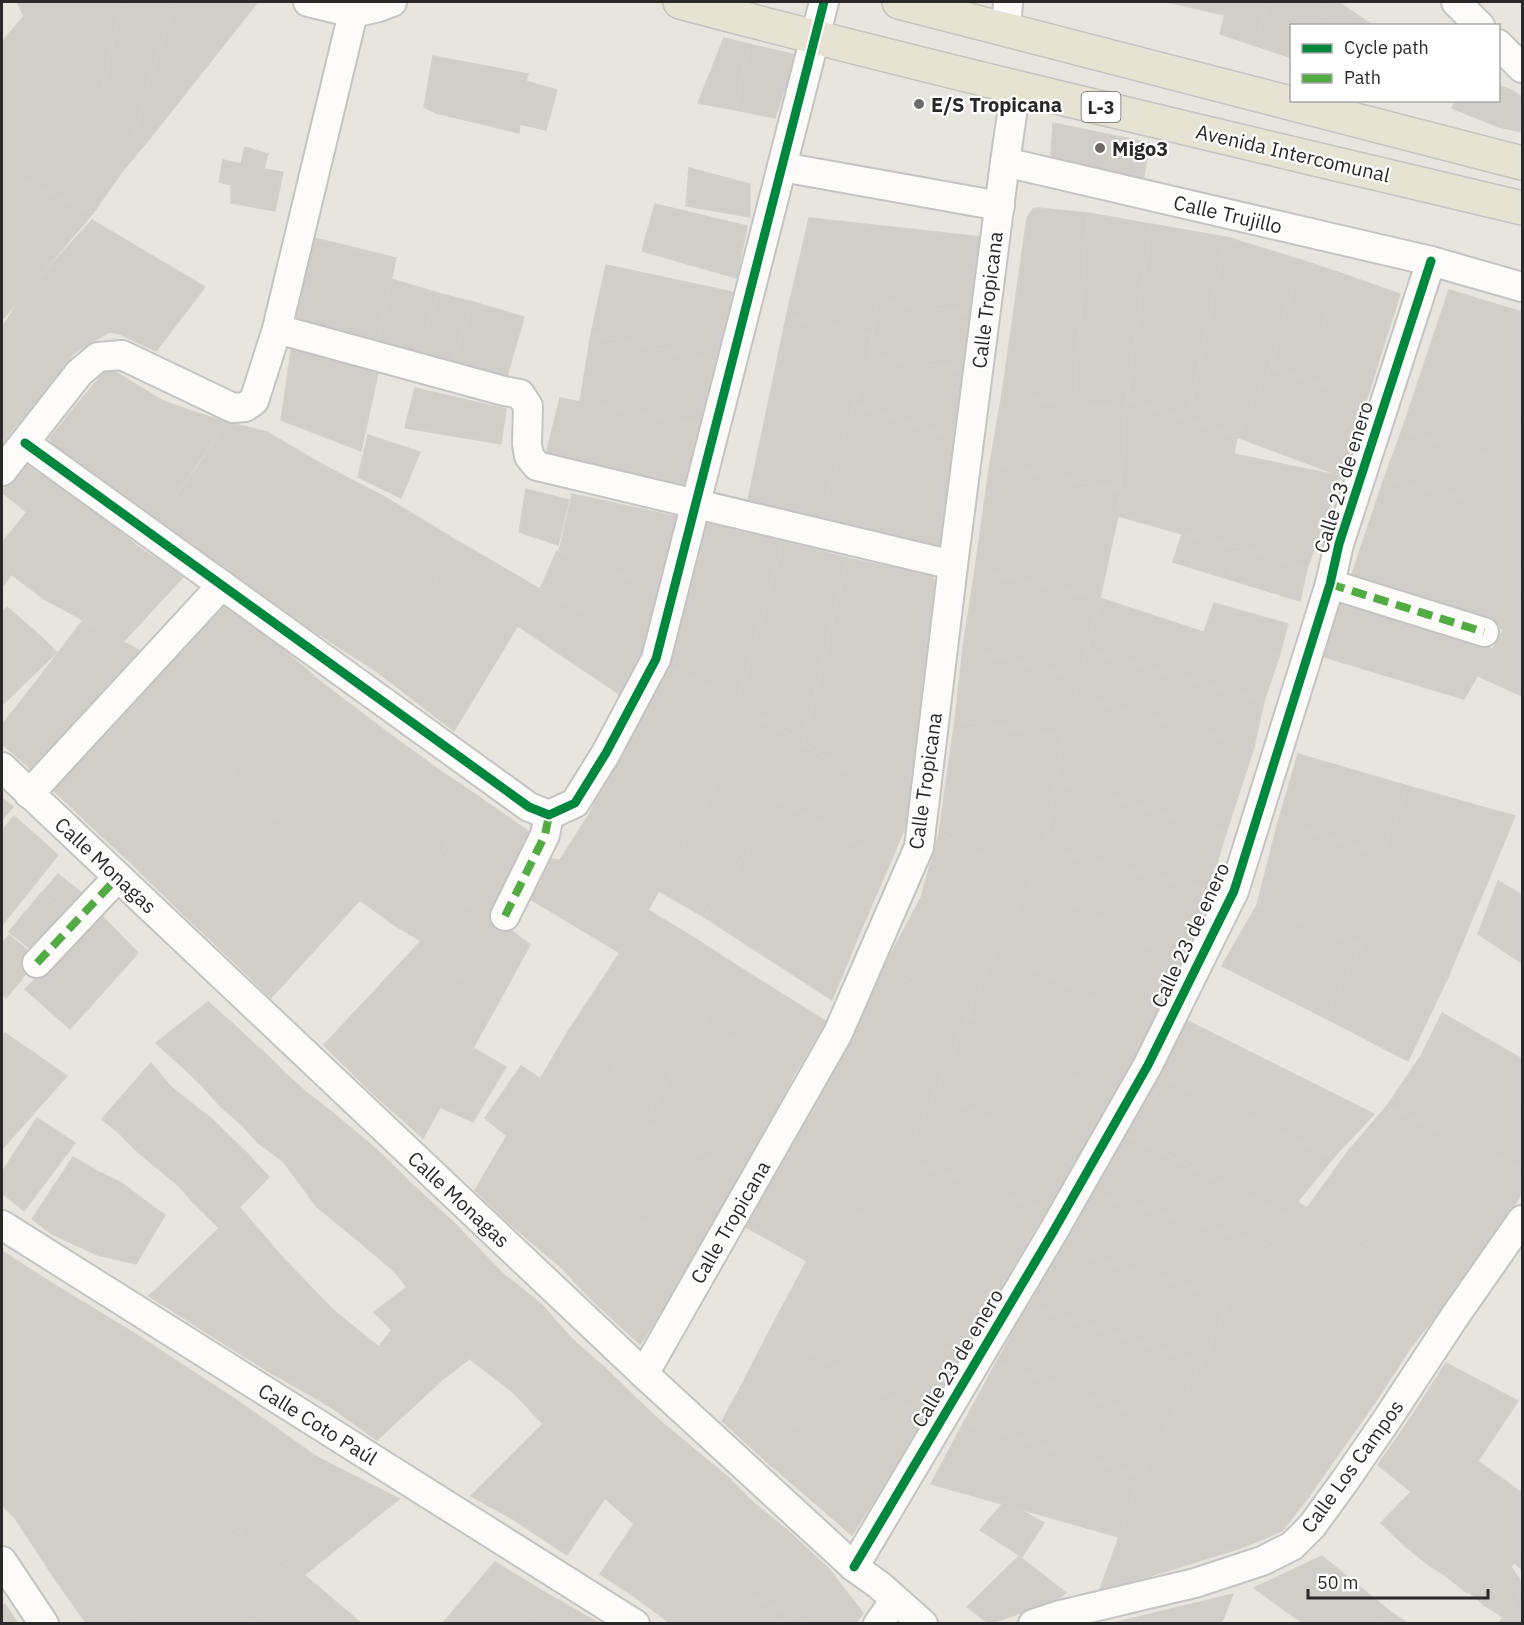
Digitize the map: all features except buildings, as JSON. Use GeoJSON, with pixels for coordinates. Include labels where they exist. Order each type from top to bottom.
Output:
{"type":"FeatureCollection","features":[{"type":"Feature","properties":{"kind":"main road","name":"Avenida Intercomunal"},"geometry":{"type":"LineString","coordinates":[[680,2],[815,38],[1522,208]]}},
{"type":"Feature","properties":{"kind":"main road"},"geometry":{"type":"LineString","coordinates":[[899,2],[1007,16],[1290,97]]}},
{"type":"Feature","properties":{"kind":"main road"},"geometry":{"type":"LineString","coordinates":[[1308,102],[1522,163]]}},
{"type":"Feature","properties":{"kind":"street"},"geometry":{"type":"LineString","coordinates":[[308,2],[353,13],[392,2]]}},
{"type":"Feature","properties":{"kind":"street"},"geometry":{"type":"LineString","coordinates":[[25,443],[529,807],[549,815],[575,803],[606,753],[656,659],[824,2]]}},
{"type":"Feature","properties":{"kind":"street"},"geometry":{"type":"LineString","coordinates":[[1456,2],[1478,24]]}},
{"type":"Feature","properties":{"kind":"street"},"geometry":{"type":"LineString","coordinates":[[2,471],[79,373],[98,357],[122,355],[233,408],[245,407],[254,401],[277,329],[353,13]]}},
{"type":"Feature","properties":{"kind":"street"},"geometry":{"type":"LineString","coordinates":[[1500,46],[1522,68]]}},
{"type":"Feature","properties":{"kind":"street"},"geometry":{"type":"LineString","coordinates":[[1005,162],[1016,87]]}},
{"type":"Feature","properties":{"kind":"street","name":"Calle Tropicana"},"geometry":{"type":"LineString","coordinates":[[644,1374],[838,1033],[919,847],[1005,162]]}},
{"type":"Feature","properties":{"kind":"street","name":"Calle Trujillo"},"geometry":{"type":"LineString","coordinates":[[1005,162],[1431,261],[1522,287]]}},
{"type":"Feature","properties":{"kind":"street"},"geometry":{"type":"LineString","coordinates":[[782,167],[1000,206]]}},
{"type":"Feature","properties":{"kind":"street","name":"Calle 23 de enero"},"geometry":{"type":"LineString","coordinates":[[854,1567],[1053,1232],[1148,1065],[1234,891],[1330,584],[1340,544],[1431,261]]}},
{"type":"Feature","properties":{"kind":"street"},"geometry":{"type":"LineString","coordinates":[[277,329],[504,391],[520,393],[528,406],[529,456],[537,466],[953,565]]}},
{"type":"Feature","properties":{"kind":"street"},"geometry":{"type":"LineString","coordinates":[[1330,584],[1484,632]]}},
{"type":"Feature","properties":{"kind":"street"},"geometry":{"type":"LineString","coordinates":[[29,794],[222,585]]}},
{"type":"Feature","properties":{"kind":"street","name":"Calle Monagas"},"geometry":{"type":"LineString","coordinates":[[2,767],[644,1374],[854,1567],[923,1623]]}},
{"type":"Feature","properties":{"kind":"street"},"geometry":{"type":"LineString","coordinates":[[505,916],[545,835],[549,815]]}},
{"type":"Feature","properties":{"kind":"street"},"geometry":{"type":"LineString","coordinates":[[38,963],[118,877]]}},
{"type":"Feature","properties":{"kind":"street","name":"Calle Los Campos"},"geometry":{"type":"LineString","coordinates":[[1033,1623],[1196,1583],[1262,1560],[1292,1546],[1312,1526],[1350,1473],[1522,1220]]}},
{"type":"Feature","properties":{"kind":"street","name":"Calle Coto Paúl"},"geometry":{"type":"LineString","coordinates":[[2,1225],[635,1623]]}},
{"type":"Feature","properties":{"kind":"street"},"geometry":{"type":"LineString","coordinates":[[2,1561],[44,1623]]}},
{"type":"Feature","properties":{"kind":"street"},"geometry":{"type":"LineString","coordinates":[[878,1623],[895,1600]]}},
{"type":"Feature","properties":{"kind":"marked path"},"geometry":{"type":"LineString","coordinates":[[1330,584],[1484,632]]}},
{"type":"Feature","properties":{"kind":"marked path"},"geometry":{"type":"LineString","coordinates":[[505,916],[545,835],[549,815]]}},
{"type":"Feature","properties":{"kind":"marked path"},"geometry":{"type":"LineString","coordinates":[[37,963],[118,877]]}},
{"type":"Feature","properties":{"kind":"cycle path"},"geometry":{"type":"LineString","coordinates":[[25,443],[529,807],[549,815],[575,803],[606,753],[656,659],[824,2]]}},
{"type":"Feature","properties":{"kind":"cycle path"},"geometry":{"type":"LineString","coordinates":[[854,1567],[1053,1232],[1148,1065],[1234,891],[1330,584],[1339,544],[1431,261]]}},
{"type":"Feature","properties":{"kind":"place","name":"E/S Tropicana"},"geometry":{"type":"Point","coordinates":[919,104]}},
{"type":"Feature","properties":{"kind":"place","name":"Migo3"},"geometry":{"type":"Point","coordinates":[1100,148]}}]}
